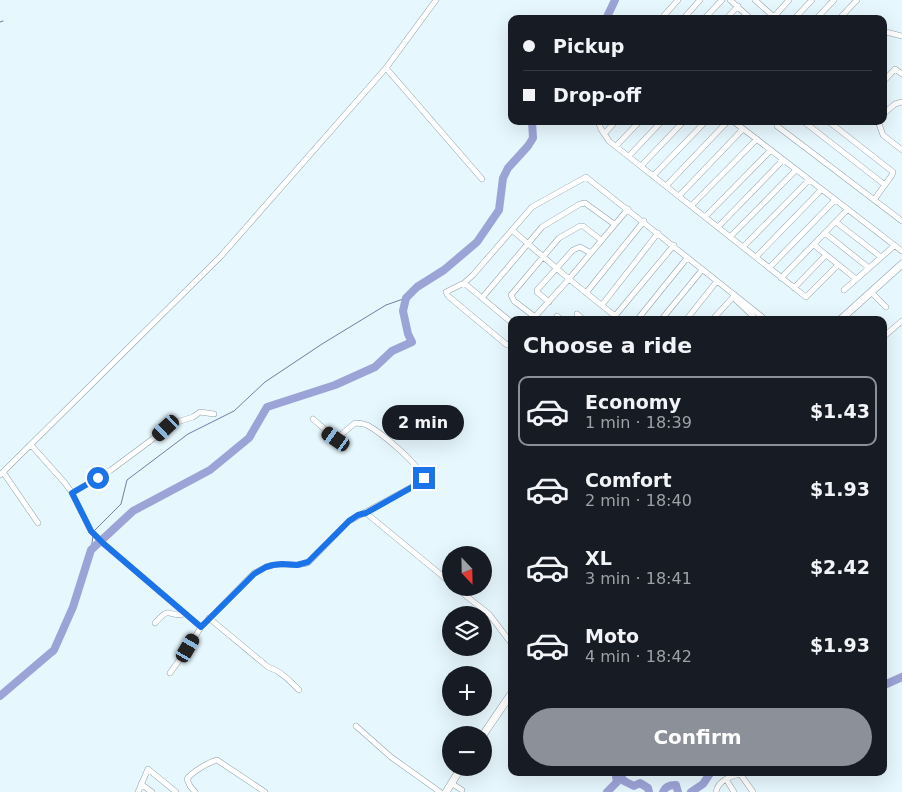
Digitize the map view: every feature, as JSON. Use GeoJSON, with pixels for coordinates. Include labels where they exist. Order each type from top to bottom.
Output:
{"type":"FeatureCollection","features":[{"type":"Feature","properties":{"kind":"main road"},"geometry":{"type":"LineString","coordinates":[[845,316],[901,267]]}},
{"type":"Feature","properties":{"kind":"main road"},"geometry":{"type":"LineString","coordinates":[[489,726],[508,698]]}},
{"type":"Feature","properties":{"kind":"main road"},"geometry":{"type":"LineString","coordinates":[[446,792],[456,776]]}},
{"type":"Feature","properties":{"kind":"street"},"geometry":{"type":"LineString","coordinates":[[38,523],[2,474],[221,256],[386,68],[436,0]]}},
{"type":"Feature","properties":{"kind":"street"},"geometry":{"type":"LineString","coordinates":[[665,15],[678,0]]}},
{"type":"Feature","properties":{"kind":"street"},"geometry":{"type":"LineString","coordinates":[[687,15],[700,0]]}},
{"type":"Feature","properties":{"kind":"street"},"geometry":{"type":"LineString","coordinates":[[708,15],[722,0]]}},
{"type":"Feature","properties":{"kind":"street"},"geometry":{"type":"LineString","coordinates":[[730,0],[746,15]]}},
{"type":"Feature","properties":{"kind":"street"},"geometry":{"type":"LineString","coordinates":[[755,0],[770,15]]}},
{"type":"Feature","properties":{"kind":"street"},"geometry":{"type":"LineString","coordinates":[[798,15],[812,0]]}},
{"type":"Feature","properties":{"kind":"street"},"geometry":{"type":"LineString","coordinates":[[820,15],[834,0]]}},
{"type":"Feature","properties":{"kind":"street"},"geometry":{"type":"LineString","coordinates":[[843,15],[857,0]]}},
{"type":"Feature","properties":{"kind":"street"},"geometry":{"type":"LineString","coordinates":[[775,15],[785,1]]}},
{"type":"Feature","properties":{"kind":"street"},"geometry":{"type":"LineString","coordinates":[[730,15],[738,6]]}},
{"type":"Feature","properties":{"kind":"street"},"geometry":{"type":"LineString","coordinates":[[887,32],[902,36]]}},
{"type":"Feature","properties":{"kind":"street"},"geometry":{"type":"LineString","coordinates":[[386,68],[482,179]]}},
{"type":"Feature","properties":{"kind":"street"},"geometry":{"type":"LineString","coordinates":[[887,78],[895,69],[902,74]]}},
{"type":"Feature","properties":{"kind":"street"},"geometry":{"type":"LineString","coordinates":[[887,111],[895,104],[902,102]]}},
{"type":"Feature","properties":{"kind":"street"},"geometry":{"type":"LineString","coordinates":[[600,125],[604,134],[616,146],[806,297],[838,265]]}},
{"type":"Feature","properties":{"kind":"street"},"geometry":{"type":"LineString","coordinates":[[604,134],[612,125]]}},
{"type":"Feature","properties":{"kind":"street"},"geometry":{"type":"LineString","coordinates":[[616,146],[636,125]]}},
{"type":"Feature","properties":{"kind":"street"},"geometry":{"type":"LineString","coordinates":[[629,156],[658,125]]}},
{"type":"Feature","properties":{"kind":"street"},"geometry":{"type":"LineString","coordinates":[[641,166],[680,125]]}},
{"type":"Feature","properties":{"kind":"street"},"geometry":{"type":"LineString","coordinates":[[653,176],[702,125]]}},
{"type":"Feature","properties":{"kind":"street"},"geometry":{"type":"LineString","coordinates":[[666,186],[724,125]]}},
{"type":"Feature","properties":{"kind":"street"},"geometry":{"type":"LineString","coordinates":[[738,125],[902,251]]}},
{"type":"Feature","properties":{"kind":"street"},"geometry":{"type":"LineString","coordinates":[[777,125],[902,221]]}},
{"type":"Feature","properties":{"kind":"street"},"geometry":{"type":"LineString","coordinates":[[808,125],[885,185]]}},
{"type":"Feature","properties":{"kind":"street"},"geometry":{"type":"LineString","coordinates":[[833,125],[891,169],[892,175],[874,200]]}},
{"type":"Feature","properties":{"kind":"street"},"geometry":{"type":"LineString","coordinates":[[879,125],[883,135],[902,150]]}},
{"type":"Feature","properties":{"kind":"street"},"geometry":{"type":"LineString","coordinates":[[679,196],[743,129]]}},
{"type":"Feature","properties":{"kind":"street"},"geometry":{"type":"LineString","coordinates":[[692,206],[756,139]]}},
{"type":"Feature","properties":{"kind":"street"},"geometry":{"type":"LineString","coordinates":[[705,217],[771,150]]}},
{"type":"Feature","properties":{"kind":"street"},"geometry":{"type":"LineString","coordinates":[[718,227],[783,160]]}},
{"type":"Feature","properties":{"kind":"street"},"geometry":{"type":"LineString","coordinates":[[730,237],[796,170]]}},
{"type":"Feature","properties":{"kind":"street"},"geometry":{"type":"LineString","coordinates":[[508,345],[446,294],[448,290],[464,283],[473,275],[532,207],[586,177],[674,245],[755,316]]}},
{"type":"Feature","properties":{"kind":"street"},"geometry":{"type":"LineString","coordinates":[[743,247],[809,180]]}},
{"type":"Feature","properties":{"kind":"street"},"geometry":{"type":"LineString","coordinates":[[756,257],[822,190]]}},
{"type":"Feature","properties":{"kind":"street"},"geometry":{"type":"LineString","coordinates":[[769,268],[835,200]]}},
{"type":"Feature","properties":{"kind":"street"},"geometry":{"type":"LineString","coordinates":[[482,298],[547,223],[585,203],[614,224]]}},
{"type":"Feature","properties":{"kind":"street"},"geometry":{"type":"LineString","coordinates":[[536,316],[628,209]]}},
{"type":"Feature","properties":{"kind":"street"},"geometry":{"type":"LineString","coordinates":[[781,278],[847,210]]}},
{"type":"Feature","properties":{"kind":"street"},"geometry":{"type":"LineString","coordinates":[[586,293],[644,222]]}},
{"type":"Feature","properties":{"kind":"street"},"geometry":{"type":"LineString","coordinates":[[836,222],[881,257]]}},
{"type":"Feature","properties":{"kind":"street"},"geometry":{"type":"LineString","coordinates":[[530,316],[514,301],[511,295],[559,238],[583,226],[601,240]]}},
{"type":"Feature","properties":{"kind":"street"},"geometry":{"type":"LineString","coordinates":[[512,230],[542,257],[616,316]]}},
{"type":"Feature","properties":{"kind":"street"},"geometry":{"type":"LineString","coordinates":[[602,305],[658,233]]}},
{"type":"Feature","properties":{"kind":"street"},"geometry":{"type":"LineString","coordinates":[[825,233],[869,268]]}},
{"type":"Feature","properties":{"kind":"street"},"geometry":{"type":"LineString","coordinates":[[620,316],[674,245]]}},
{"type":"Feature","properties":{"kind":"street"},"geometry":{"type":"LineString","coordinates":[[814,245],[856,279]]}},
{"type":"Feature","properties":{"kind":"street"},"geometry":{"type":"LineString","coordinates":[[844,290],[894,246]]}},
{"type":"Feature","properties":{"kind":"street"},"geometry":{"type":"LineString","coordinates":[[549,302],[537,291],[576,248],[583,247],[590,253]]}},
{"type":"Feature","properties":{"kind":"street"},"geometry":{"type":"LineString","coordinates":[[794,288],[826,255]]}},
{"type":"Feature","properties":{"kind":"street"},"geometry":{"type":"LineString","coordinates":[[640,316],[688,258]]}},
{"type":"Feature","properties":{"kind":"street"},"geometry":{"type":"LineString","coordinates":[[664,316],[702,270]]}},
{"type":"Feature","properties":{"kind":"street"},"geometry":{"type":"LineString","coordinates":[[689,316],[717,282]]}},
{"type":"Feature","properties":{"kind":"street"},"geometry":{"type":"LineString","coordinates":[[464,283],[508,320]]}},
{"type":"Feature","properties":{"kind":"street"},"geometry":{"type":"LineString","coordinates":[[872,292],[886,308]]}},
{"type":"Feature","properties":{"kind":"street"},"geometry":{"type":"LineString","coordinates":[[715,316],[733,295]]}},
{"type":"Feature","properties":{"kind":"street"},"geometry":{"type":"LineString","coordinates":[[887,334],[902,321]]}},
{"type":"Feature","properties":{"kind":"street"},"geometry":{"type":"LineString","coordinates":[[72,493],[110,470],[171,424],[193,417],[200,412],[214,414]]}},
{"type":"Feature","properties":{"kind":"street"},"geometry":{"type":"LineString","coordinates":[[170,673],[201,627],[254,574],[273,565],[297,565],[308,562],[349,521],[423,481],[422,475],[414,463],[366,425],[355,423],[336,439],[313,419]]}},
{"type":"Feature","properties":{"kind":"street"},"geometry":{"type":"LineString","coordinates":[[31,445],[65,482],[91,531],[201,627]]}},
{"type":"Feature","properties":{"kind":"street"},"geometry":{"type":"LineString","coordinates":[[366,513],[442,576]]}},
{"type":"Feature","properties":{"kind":"street"},"geometry":{"type":"LineString","coordinates":[[466,596],[489,614],[508,639]]}},
{"type":"Feature","properties":{"kind":"street"},"geometry":{"type":"LineString","coordinates":[[155,623],[164,613],[168,612],[178,616],[184,614]]}},
{"type":"Feature","properties":{"kind":"street"},"geometry":{"type":"LineString","coordinates":[[209,618],[268,667],[287,678],[299,690]]}},
{"type":"Feature","properties":{"kind":"street"},"geometry":{"type":"LineString","coordinates":[[356,726],[391,756],[440,792]]}},
{"type":"Feature","properties":{"kind":"street"},"geometry":{"type":"LineString","coordinates":[[195,792],[187,780],[193,772],[215,760],[265,792]]}},
{"type":"Feature","properties":{"kind":"street"},"geometry":{"type":"LineString","coordinates":[[138,792],[148,769],[176,792]]}},
{"type":"Feature","properties":{"kind":"street"},"geometry":{"type":"LineString","coordinates":[[716,792],[719,784],[726,779],[737,776]]}},
{"type":"Feature","properties":{"kind":"street"},"geometry":{"type":"LineString","coordinates":[[742,776],[753,792]]}},
{"type":"Feature","properties":{"kind":"street"},"geometry":{"type":"LineString","coordinates":[[726,779],[734,792]]}},
{"type":"Feature","properties":{"kind":"street"},"geometry":{"type":"LineString","coordinates":[[451,783],[462,790]]}},
{"type":"Feature","properties":{"kind":"street"},"geometry":{"type":"LineString","coordinates":[[141,784],[152,792]]}},
{"type":"Feature","properties":{"kind":"waterway"},"geometry":{"type":"LineString","coordinates":[[608,15],[615,0]]}},
{"type":"Feature","properties":{"kind":"waterway"},"geometry":{"type":"LineString","coordinates":[[0,696],[54,650],[73,607],[91,550],[133,511],[210,470],[249,438],[267,407],[335,385],[375,367],[392,351],[412,342],[408,334],[403,311],[406,298],[417,287],[444,270],[477,242],[499,210],[503,178],[508,168],[533,138],[532,125]]}},
{"type":"Feature","properties":{"kind":"waterway"},"geometry":{"type":"LineString","coordinates":[[93,532],[121,504],[127,480],[188,434],[234,411],[265,382],[322,344],[386,305],[406,298]]}},
{"type":"Feature","properties":{"kind":"waterway"},"geometry":{"type":"LineString","coordinates":[[91,550],[93,536]]}},
{"type":"Feature","properties":{"kind":"waterway"},"geometry":{"type":"LineString","coordinates":[[887,684],[902,677]]}},
{"type":"Feature","properties":{"kind":"waterway"},"geometry":{"type":"LineString","coordinates":[[607,792],[617,782],[616,776]]}},
{"type":"Feature","properties":{"kind":"waterway"},"geometry":{"type":"LineString","coordinates":[[621,776],[624,781],[634,786],[640,783],[648,788],[649,792]]}},
{"type":"Feature","properties":{"kind":"waterway"},"geometry":{"type":"LineString","coordinates":[[691,792],[703,784],[708,776]]}},
{"type":"Feature","properties":{"kind":"waterway"},"geometry":{"type":"LineString","coordinates":[[663,792],[665,788],[672,785],[676,785],[678,792]]}},
{"type":"Feature","properties":{"kind":"route"},"geometry":{"type":"LineString","coordinates":[[98,478],[72,493],[91,531],[201,627],[254,574],[273,565],[297,565],[308,562],[349,521],[423,481],[424,478]]}}]}
